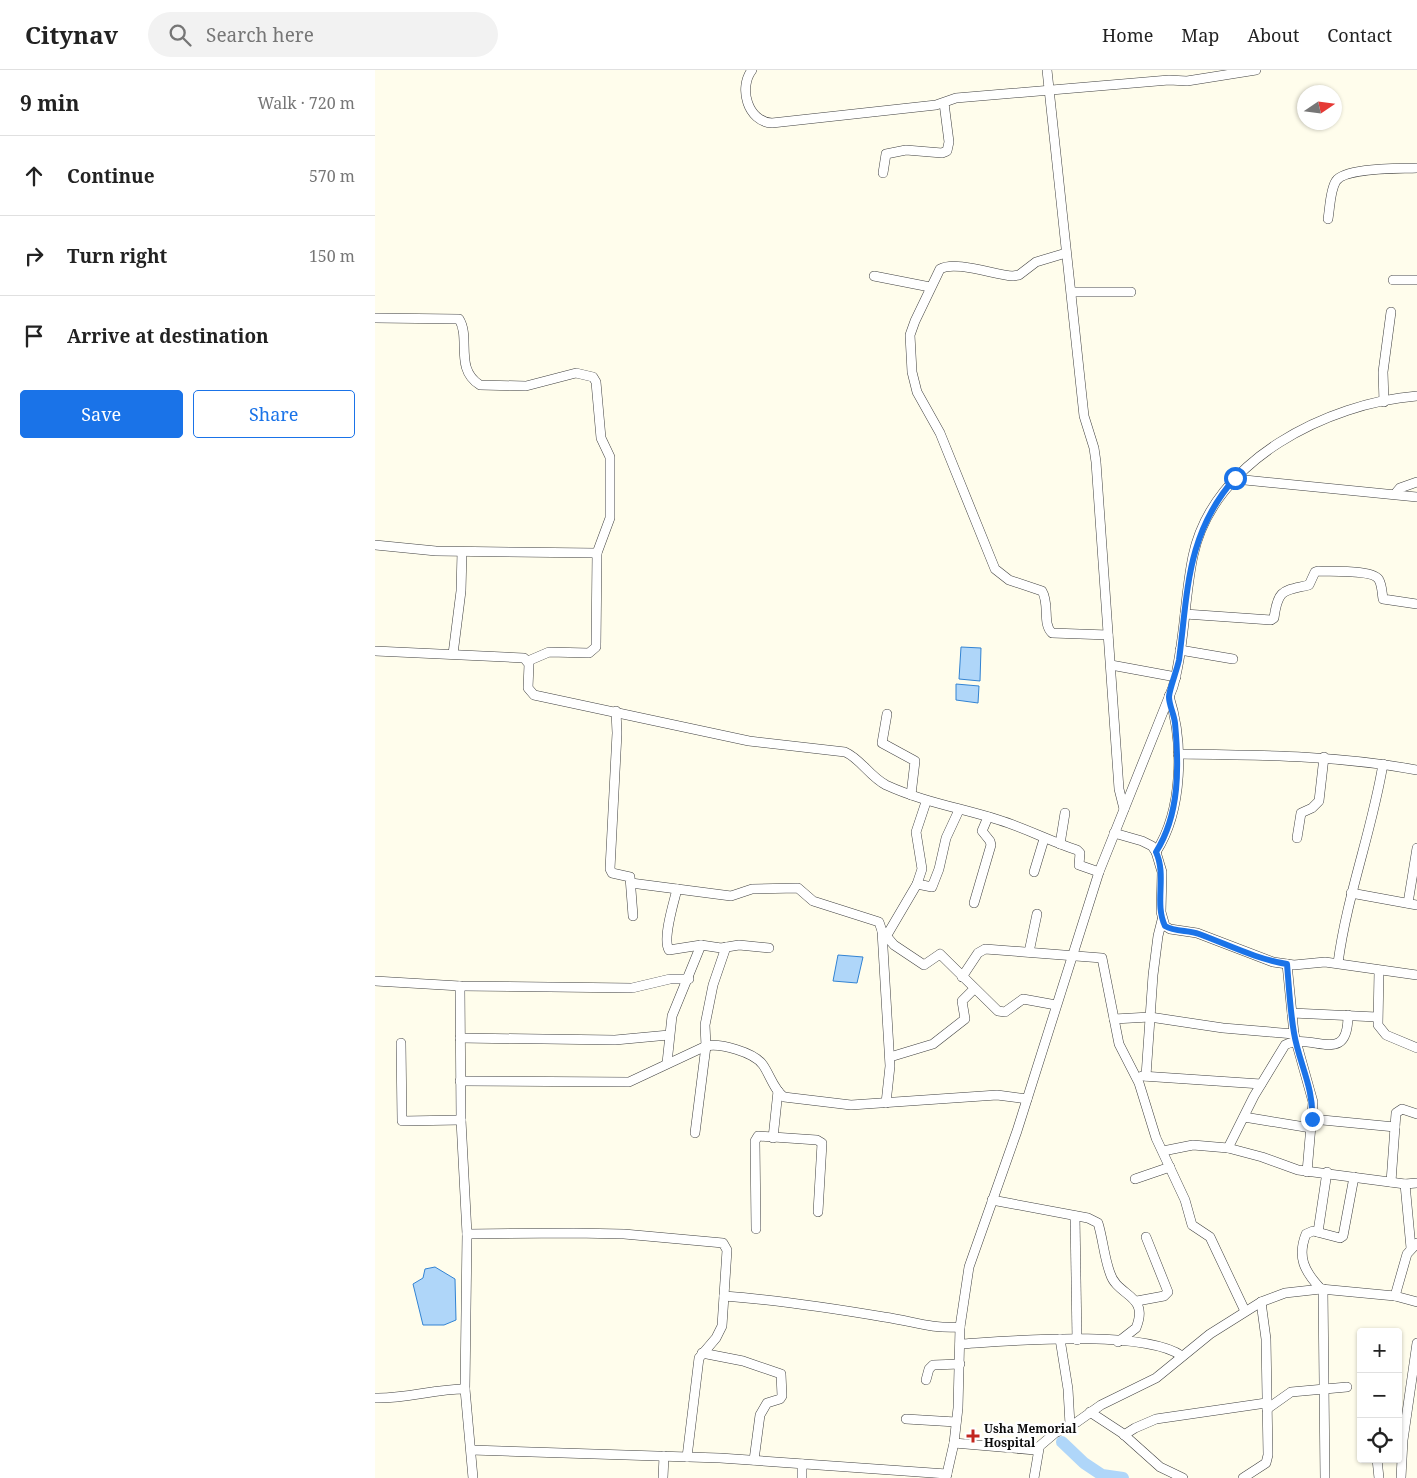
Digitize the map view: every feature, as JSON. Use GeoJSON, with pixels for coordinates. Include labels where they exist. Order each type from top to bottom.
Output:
{"type":"FeatureCollection","features":[{"type":"Feature","properties":{"kind":"street"},"geometry":{"type":"LineString","coordinates":[[752,70],[746,83],[748,100],[757,118],[764,123],[899,110],[945,103],[956,98],[1169,80],[1187,81],[1256,70]]}},
{"type":"Feature","properties":{"kind":"street"},"geometry":{"type":"LineString","coordinates":[[1047,70],[1066,253],[1073,292],[1084,416],[1092,440],[1096,462],[1119,789],[1124,809]]}},
{"type":"Feature","properties":{"kind":"street"},"geometry":{"type":"LineString","coordinates":[[883,173],[886,154],[906,150],[942,154],[947,151],[949,142],[945,103]]}},
{"type":"Feature","properties":{"kind":"street"},"geometry":{"type":"LineString","coordinates":[[1328,219],[1333,187],[1337,179],[1342,176],[1363,171],[1417,168]]}},
{"type":"Feature","properties":{"kind":"street"},"geometry":{"type":"LineString","coordinates":[[1066,253],[1045,258],[1013,276],[967,268],[943,267],[930,287],[911,334],[912,372],[917,392],[937,428],[995,569],[1009,580],[1042,592],[1046,602],[1050,632],[1057,634],[1108,635]]}},
{"type":"Feature","properties":{"kind":"street"},"geometry":{"type":"LineString","coordinates":[[874,276],[930,287]]}},
{"type":"Feature","properties":{"kind":"street"},"geometry":{"type":"LineString","coordinates":[[1393,280],[1417,280]]}},
{"type":"Feature","properties":{"kind":"street"},"geometry":{"type":"LineString","coordinates":[[1073,292],[1131,292]]}},
{"type":"Feature","properties":{"kind":"street"},"geometry":{"type":"LineString","coordinates":[[1384,402],[1383,372],[1391,312]]}},
{"type":"Feature","properties":{"kind":"street"},"geometry":{"type":"LineString","coordinates":[[375,318],[459,319],[465,360],[470,375],[480,385],[526,386],[577,373],[593,377],[598,388],[601,438],[610,457],[610,518],[597,553],[597,627],[595,650],[589,653],[549,652],[528,661]]}},
{"type":"Feature","properties":{"kind":"street"},"geometry":{"type":"LineString","coordinates":[[471,1450],[754,1460],[946,1476],[954,1443],[960,1327],[969,1267],[1027,1100],[1099,872],[1176,677],[1193,555],[1200,533],[1227,488],[1244,468],[1304,428],[1338,414],[1417,396]]}},
{"type":"Feature","properties":{"kind":"street"},"geometry":{"type":"LineString","coordinates":[[1235,478],[1417,497]]}},
{"type":"Feature","properties":{"kind":"street"},"geometry":{"type":"LineString","coordinates":[[1395,494],[1400,488],[1417,482]]}},
{"type":"Feature","properties":{"kind":"street"},"geometry":{"type":"LineString","coordinates":[[375,544],[462,552],[597,553]]}},
{"type":"Feature","properties":{"kind":"street"},"geometry":{"type":"LineString","coordinates":[[453,654],[461,591],[462,552]]}},
{"type":"Feature","properties":{"kind":"street"},"geometry":{"type":"LineString","coordinates":[[1185,614],[1271,620],[1274,618],[1279,596],[1284,590],[1309,585],[1315,572],[1356,572],[1376,576],[1380,581],[1383,599],[1417,604]]}},
{"type":"Feature","properties":{"kind":"street"},"geometry":{"type":"LineString","coordinates":[[1180,650],[1233,658]]}},
{"type":"Feature","properties":{"kind":"street"},"geometry":{"type":"LineString","coordinates":[[375,651],[524,658],[528,661]]}},
{"type":"Feature","properties":{"kind":"street"},"geometry":{"type":"LineString","coordinates":[[528,661],[528,688],[534,695],[616,711],[749,741],[845,752],[855,758],[870,775],[926,802],[988,817],[1079,850],[1079,865],[1099,872]]}},
{"type":"Feature","properties":{"kind":"street"},"geometry":{"type":"LineString","coordinates":[[1111,665],[1176,677]]}},
{"type":"Feature","properties":{"kind":"street"},"geometry":{"type":"LineString","coordinates":[[1156,852],[1168,829],[1178,776],[1175,721],[1169,696]]}},
{"type":"Feature","properties":{"kind":"street"},"geometry":{"type":"LineString","coordinates":[[616,711],[617,733],[610,868],[612,872],[629,875],[633,916]]}},
{"type":"Feature","properties":{"kind":"street"},"geometry":{"type":"LineString","coordinates":[[887,714],[882,743],[915,761],[911,795]]}},
{"type":"Feature","properties":{"kind":"street"},"geometry":{"type":"LineString","coordinates":[[1177,754],[1324,757],[1417,770]]}},
{"type":"Feature","properties":{"kind":"street"},"geometry":{"type":"LineString","coordinates":[[1297,838],[1301,813],[1312,808],[1319,801],[1324,757]]}},
{"type":"Feature","properties":{"kind":"street"},"geometry":{"type":"LineString","coordinates":[[1338,963],[1351,893],[1377,802],[1383,764]]}},
{"type":"Feature","properties":{"kind":"street"},"geometry":{"type":"LineString","coordinates":[[884,933],[917,884],[922,863],[916,842],[916,832],[926,802]]}},
{"type":"Feature","properties":{"kind":"street"},"geometry":{"type":"LineString","coordinates":[[917,884],[932,887],[939,869],[946,838],[959,810]]}},
{"type":"Feature","properties":{"kind":"street"},"geometry":{"type":"LineString","coordinates":[[1060,844],[1065,813]]}},
{"type":"Feature","properties":{"kind":"street"},"geometry":{"type":"LineString","coordinates":[[974,902],[991,845],[982,832],[988,817]]}},
{"type":"Feature","properties":{"kind":"street"},"geometry":{"type":"LineString","coordinates":[[1114,833],[1142,841],[1152,846],[1156,852],[1162,872],[1163,920],[1165,926],[1170,929],[1197,933],[1249,954],[1287,964],[1338,963],[1379,971],[1417,975]]}},
{"type":"Feature","properties":{"kind":"street"},"geometry":{"type":"LineString","coordinates":[[1033,872],[1044,838]]}},
{"type":"Feature","properties":{"kind":"street"},"geometry":{"type":"LineString","coordinates":[[1351,893],[1412,904],[1417,848]]}},
{"type":"Feature","properties":{"kind":"street"},"geometry":{"type":"LineString","coordinates":[[631,883],[731,896],[752,889],[798,888],[813,902],[876,920],[881,925],[884,933],[890,1057],[886,1103]]}},
{"type":"Feature","properties":{"kind":"street"},"geometry":{"type":"LineString","coordinates":[[677,889],[668,929],[667,948],[671,950],[701,945],[727,948],[739,945],[769,948]]}},
{"type":"Feature","properties":{"kind":"street"},"geometry":{"type":"LineString","coordinates":[[1029,952],[1037,914]]}},
{"type":"Feature","properties":{"kind":"street"},"geometry":{"type":"LineString","coordinates":[[1146,1076],[1158,936],[1163,920]]}},
{"type":"Feature","properties":{"kind":"street"},"geometry":{"type":"LineString","coordinates":[[884,933],[894,945],[924,965],[939,954],[974,989],[1001,1012],[1023,999],[1056,1005]]}},
{"type":"Feature","properties":{"kind":"street"},"geometry":{"type":"LineString","coordinates":[[667,1063],[669,1035],[673,1016],[701,945]]}},
{"type":"Feature","properties":{"kind":"street"},"geometry":{"type":"LineString","coordinates":[[695,1133],[706,1046],[704,1036],[708,1002],[727,948]]}},
{"type":"Feature","properties":{"kind":"street"},"geometry":{"type":"LineString","coordinates":[[962,977],[977,953],[982,950],[992,949],[1102,958],[1119,1044],[1136,1077],[1156,1138],[1185,1200],[1192,1225],[1211,1237],[1245,1311]]}},
{"type":"Feature","properties":{"kind":"street"},"geometry":{"type":"LineString","coordinates":[[1287,964],[1295,1038],[1310,1085],[1313,1102],[1307,1172]]}},
{"type":"Feature","properties":{"kind":"street"},"geometry":{"type":"LineString","coordinates":[[1379,971],[1378,1025],[1386,1035],[1417,1048]]}},
{"type":"Feature","properties":{"kind":"street"},"geometry":{"type":"LineString","coordinates":[[375,981],[461,986],[632,988],[670,979],[689,979]]}},
{"type":"Feature","properties":{"kind":"street"},"geometry":{"type":"LineString","coordinates":[[461,986],[460,1081],[467,1234],[465,1389],[473,1478]]}},
{"type":"Feature","properties":{"kind":"street"},"geometry":{"type":"LineString","coordinates":[[890,1057],[938,1041],[965,1019],[963,1000],[974,989]]}},
{"type":"Feature","properties":{"kind":"street"},"geometry":{"type":"LineString","coordinates":[[1292,1013],[1377,1016]]}},
{"type":"Feature","properties":{"kind":"street"},"geometry":{"type":"LineString","coordinates":[[1115,1019],[1150,1017],[1295,1038],[1327,1045],[1341,1041],[1348,1032],[1348,1015]]}},
{"type":"Feature","properties":{"kind":"street"},"geometry":{"type":"LineString","coordinates":[[460,1038],[608,1040],[669,1035]]}},
{"type":"Feature","properties":{"kind":"street"},"geometry":{"type":"LineString","coordinates":[[1227,1148],[1285,1044],[1295,1038]]}},
{"type":"Feature","properties":{"kind":"street"},"geometry":{"type":"LineString","coordinates":[[401,1043],[402,1121],[461,1120]]}},
{"type":"Feature","properties":{"kind":"street"},"geometry":{"type":"LineString","coordinates":[[460,1081],[629,1082],[706,1046],[723,1045],[761,1062],[779,1092],[784,1096],[841,1105],[997,1096],[1027,1100]]}},
{"type":"Feature","properties":{"kind":"street"},"geometry":{"type":"LineString","coordinates":[[1136,1077],[1146,1076],[1261,1084]]}},
{"type":"Feature","properties":{"kind":"street"},"geometry":{"type":"LineString","coordinates":[[773,1138],[779,1092]]}},
{"type":"Feature","properties":{"kind":"street"},"geometry":{"type":"LineString","coordinates":[[1391,1182],[1397,1111],[1403,1109],[1417,1114]]}},
{"type":"Feature","properties":{"kind":"street"},"geometry":{"type":"LineString","coordinates":[[1243,1117],[1311,1124],[1395,1127]]}},
{"type":"Feature","properties":{"kind":"street"},"geometry":{"type":"LineString","coordinates":[[756,1229],[755,1142],[758,1136],[817,1140],[822,1143],[818,1212]]}},
{"type":"Feature","properties":{"kind":"street"},"geometry":{"type":"LineString","coordinates":[[1163,1151],[1193,1145],[1227,1148],[1307,1172],[1327,1172],[1405,1184],[1417,1183]]}},
{"type":"Feature","properties":{"kind":"street"},"geometry":{"type":"LineString","coordinates":[[1135,1179],[1170,1167]]}},
{"type":"Feature","properties":{"kind":"street"},"geometry":{"type":"LineString","coordinates":[[1318,1232],[1327,1172]]}},
{"type":"Feature","properties":{"kind":"street"},"geometry":{"type":"LineString","coordinates":[[1325,1478],[1322,1289],[1306,1271],[1301,1258],[1306,1234],[1318,1232],[1340,1238],[1343,1236],[1354,1177]]}},
{"type":"Feature","properties":{"kind":"street"},"geometry":{"type":"LineString","coordinates":[[1395,1296],[1407,1254],[1414,1246],[1405,1184]]}},
{"type":"Feature","properties":{"kind":"street"},"geometry":{"type":"LineString","coordinates":[[992,1200],[1088,1218],[1098,1223],[1110,1275],[1137,1301],[1140,1315],[1136,1328],[1118,1342]]}},
{"type":"Feature","properties":{"kind":"street"},"geometry":{"type":"LineString","coordinates":[[1075,1216],[1077,1340]]}},
{"type":"Feature","properties":{"kind":"street"},"geometry":{"type":"LineString","coordinates":[[467,1234],[574,1233],[723,1243],[727,1250],[720,1332],[702,1353],[697,1369],[687,1457]]}},
{"type":"Feature","properties":{"kind":"street"},"geometry":{"type":"LineString","coordinates":[[1137,1301],[1164,1296],[1168,1292],[1146,1237]]}},
{"type":"Feature","properties":{"kind":"street"},"geometry":{"type":"LineString","coordinates":[[954,1443],[1032,1451],[1039,1449],[1055,1433],[1090,1412],[1147,1384],[1165,1372],[1210,1334],[1245,1311],[1261,1302],[1285,1294],[1322,1289],[1395,1296],[1417,1302]]}},
{"type":"Feature","properties":{"kind":"street"},"geometry":{"type":"LineString","coordinates":[[724,1296],[816,1306],[887,1317],[929,1327],[960,1327]]}},
{"type":"Feature","properties":{"kind":"street"},"geometry":{"type":"LineString","coordinates":[[1243,1478],[1267,1460],[1266,1339],[1261,1302]]}},
{"type":"Feature","properties":{"kind":"street"},"geometry":{"type":"LineString","coordinates":[[960,1344],[1060,1339],[1118,1342],[1163,1346],[1182,1356]]}},
{"type":"Feature","properties":{"kind":"street"},"geometry":{"type":"LineString","coordinates":[[1060,1339],[1068,1389],[1070,1425]]}},
{"type":"Feature","properties":{"kind":"street"},"geometry":{"type":"LineString","coordinates":[[1401,1478],[1403,1403],[1417,1343]]}},
{"type":"Feature","properties":{"kind":"street"},"geometry":{"type":"LineString","coordinates":[[702,1353],[743,1361],[781,1374],[782,1396],[780,1399],[767,1403],[760,1415],[754,1460]]}},
{"type":"Feature","properties":{"kind":"street"},"geometry":{"type":"LineString","coordinates":[[926,1380],[933,1365],[959,1364]]}},
{"type":"Feature","properties":{"kind":"street"},"geometry":{"type":"LineString","coordinates":[[1121,1432],[1156,1419],[1266,1406],[1291,1392],[1347,1388]]}},
{"type":"Feature","properties":{"kind":"street"},"geometry":{"type":"LineString","coordinates":[[375,1398],[409,1397],[443,1389],[465,1389]]}},
{"type":"Feature","properties":{"kind":"street"},"geometry":{"type":"LineString","coordinates":[[1090,1412],[1121,1432],[1160,1467],[1183,1478]]}},
{"type":"Feature","properties":{"kind":"street"},"geometry":{"type":"LineString","coordinates":[[906,1419],[956,1422]]}},
{"type":"Feature","properties":{"kind":"street"},"geometry":{"type":"LineString","coordinates":[[1033,1478],[1039,1449]]}},
{"type":"Feature","properties":{"kind":"street"},"geometry":{"type":"LineString","coordinates":[[663,1478],[664,1456]]}},
{"type":"Feature","properties":{"kind":"street"},"geometry":{"type":"LineString","coordinates":[[1377,1463],[1379,1478]]}},
{"type":"Feature","properties":{"kind":"street"},"geometry":{"type":"LineString","coordinates":[[802,1464],[802,1478]]}},
{"type":"Feature","properties":{"kind":"water"},"geometry":{"type":"Polygon","coordinates":[[[961,647],[981,648],[980,681],[959,679],[961,647]]]}},
{"type":"Feature","properties":{"kind":"water"},"geometry":{"type":"Polygon","coordinates":[[[956,684],[979,686],[978,703],[956,700],[956,684]]]}},
{"type":"Feature","properties":{"kind":"water"},"geometry":{"type":"Polygon","coordinates":[[[838,955],[863,957],[857,983],[833,981],[838,955]]]}},
{"type":"Feature","properties":{"kind":"water"},"geometry":{"type":"Polygon","coordinates":[[[435,1267],[455,1279],[456,1320],[444,1325],[423,1325],[413,1284],[423,1278],[425,1269],[435,1267]]]}},
{"type":"Feature","properties":{"kind":"waterway"},"geometry":{"type":"LineString","coordinates":[[1062,1442],[1084,1463],[1102,1475],[1123,1478]]}},
{"type":"Feature","properties":{"kind":"place","name":"Usha Memorial Hospital"},"geometry":{"type":"Point","coordinates":[973,1436]}},
{"type":"Feature","properties":{"kind":"route"},"geometry":{"type":"LineString","coordinates":[[1235,478],[1210,514],[1200,533],[1193,555],[1178,667],[1169,696],[1175,721],[1178,776],[1168,829],[1156,852],[1162,872],[1161,912],[1165,926],[1170,929],[1197,933],[1249,954],[1273,962],[1287,964],[1294,1034],[1310,1085],[1313,1102],[1312,1119]]}}]}
